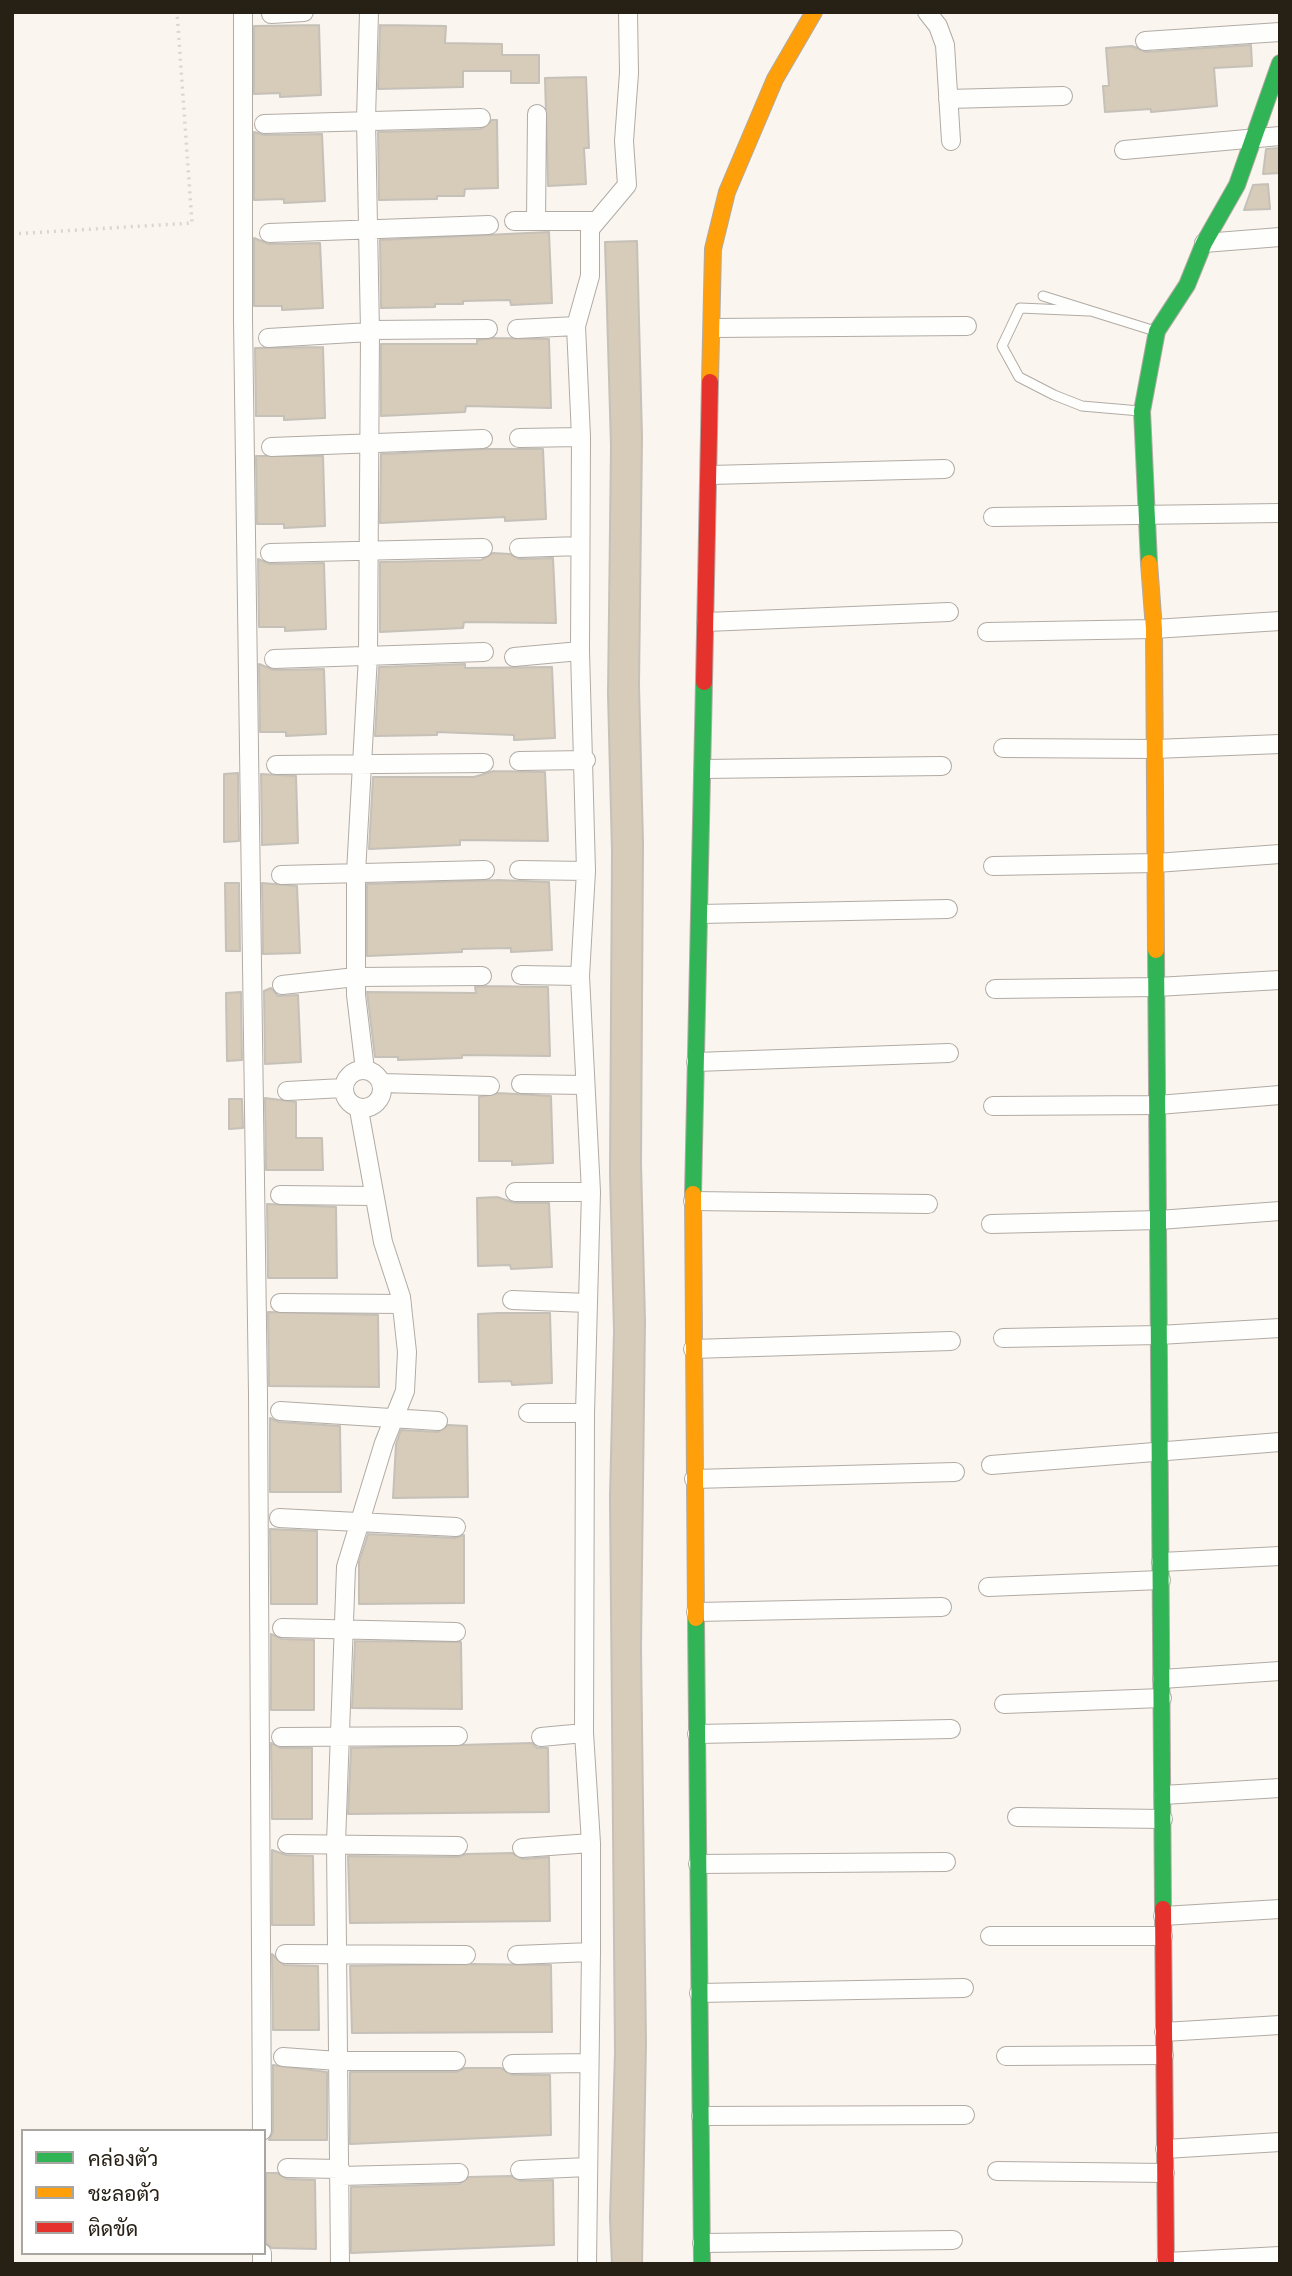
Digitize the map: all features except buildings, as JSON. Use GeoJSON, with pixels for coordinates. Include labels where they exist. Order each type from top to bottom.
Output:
{"type":"FeatureCollection","features":[{"type":"Feature","properties":{"kind":"street"},"geometry":{"type":"LineString","coordinates":[[243,12],[243,319],[258,1394],[262,2129]]}},
{"type":"Feature","properties":{"kind":"street"},"geometry":{"type":"LineString","coordinates":[[271,14],[304,12]]}},
{"type":"Feature","properties":{"kind":"street"},"geometry":{"type":"LineString","coordinates":[[365,1070],[360,1051],[355,977],[356,873],[364,767],[368,656],[370,331],[366,119],[369,12]]}},
{"type":"Feature","properties":{"kind":"street"},"geometry":{"type":"LineString","coordinates":[[587,2264],[591,1843],[584,1733],[584,1413],[591,1192],[580,975],[586,871],[586,760],[580,651],[581,438],[576,326],[590,276],[590,229],[627,185],[624,141],[629,73],[628,12]]}},
{"type":"Feature","properties":{"kind":"street"},"geometry":{"type":"LineString","coordinates":[[702,2264],[693,1202],[713,249],[727,192],[775,79],[814,12]]}},
{"type":"Feature","properties":{"kind":"street"},"geometry":{"type":"LineString","coordinates":[[927,12],[938,26],[945,45],[951,141]]}},
{"type":"Feature","properties":{"kind":"street"},"geometry":{"type":"LineString","coordinates":[[1145,41],[1280,32]]}},
{"type":"Feature","properties":{"kind":"street"},"geometry":{"type":"LineString","coordinates":[[1280,63],[1237,185],[1204,243],[1187,285],[1157,331],[1142,411],[1145,517],[1154,629],[1166,2263],[1280,2256]]}},
{"type":"Feature","properties":{"kind":"street"},"geometry":{"type":"LineString","coordinates":[[948,99],[1063,96]]}},
{"type":"Feature","properties":{"kind":"street"},"geometry":{"type":"LineString","coordinates":[[536,221],[537,114]]}},
{"type":"Feature","properties":{"kind":"street"},"geometry":{"type":"LineString","coordinates":[[264,124],[366,119],[481,118]]}},
{"type":"Feature","properties":{"kind":"street"},"geometry":{"type":"LineString","coordinates":[[1124,150],[1280,136]]}},
{"type":"Feature","properties":{"kind":"street"},"geometry":{"type":"LineString","coordinates":[[514,221],[595,221]]}},
{"type":"Feature","properties":{"kind":"street"},"geometry":{"type":"LineString","coordinates":[[269,233],[489,225]]}},
{"type":"Feature","properties":{"kind":"street"},"geometry":{"type":"LineString","coordinates":[[1204,243],[1280,237]]}},
{"type":"Feature","properties":{"kind":"street"},"geometry":{"type":"LineString","coordinates":[[517,329],[576,326]]}},
{"type":"Feature","properties":{"kind":"street"},"geometry":{"type":"LineString","coordinates":[[713,328],[967,326]]}},
{"type":"Feature","properties":{"kind":"street"},"geometry":{"type":"LineString","coordinates":[[268,338],[370,331],[488,329]]}},
{"type":"Feature","properties":{"kind":"street"},"geometry":{"type":"LineString","coordinates":[[519,438],[581,438]]}},
{"type":"Feature","properties":{"kind":"street"},"geometry":{"type":"LineString","coordinates":[[271,447],[483,439]]}},
{"type":"Feature","properties":{"kind":"street"},"geometry":{"type":"LineString","coordinates":[[710,475],[945,469]]}},
{"type":"Feature","properties":{"kind":"street"},"geometry":{"type":"LineString","coordinates":[[993,517],[1145,517],[1280,513]]}},
{"type":"Feature","properties":{"kind":"street"},"geometry":{"type":"LineString","coordinates":[[519,548],[580,546]]}},
{"type":"Feature","properties":{"kind":"street"},"geometry":{"type":"LineString","coordinates":[[270,553],[483,548]]}},
{"type":"Feature","properties":{"kind":"street"},"geometry":{"type":"LineString","coordinates":[[706,622],[949,612]]}},
{"type":"Feature","properties":{"kind":"street"},"geometry":{"type":"LineString","coordinates":[[988,632],[1154,629],[1280,621]]}},
{"type":"Feature","properties":{"kind":"street"},"geometry":{"type":"LineString","coordinates":[[514,657],[580,651]]}},
{"type":"Feature","properties":{"kind":"street"},"geometry":{"type":"LineString","coordinates":[[274,659],[484,652]]}},
{"type":"Feature","properties":{"kind":"street"},"geometry":{"type":"LineString","coordinates":[[1003,748],[1155,749],[1280,744]]}},
{"type":"Feature","properties":{"kind":"street"},"geometry":{"type":"LineString","coordinates":[[519,761],[586,760]]}},
{"type":"Feature","properties":{"kind":"street"},"geometry":{"type":"LineString","coordinates":[[276,765],[364,767],[484,763]]}},
{"type":"Feature","properties":{"kind":"street"},"geometry":{"type":"LineString","coordinates":[[703,769],[942,766]]}},
{"type":"Feature","properties":{"kind":"street"},"geometry":{"type":"LineString","coordinates":[[993,866],[1156,863],[1280,855]]}},
{"type":"Feature","properties":{"kind":"street"},"geometry":{"type":"LineString","coordinates":[[281,875],[485,870]]}},
{"type":"Feature","properties":{"kind":"street"},"geometry":{"type":"LineString","coordinates":[[519,870],[586,871]]}},
{"type":"Feature","properties":{"kind":"street"},"geometry":{"type":"LineString","coordinates":[[699,914],[948,909]]}},
{"type":"Feature","properties":{"kind":"street"},"geometry":{"type":"LineString","coordinates":[[521,975],[580,975]]}},
{"type":"Feature","properties":{"kind":"street"},"geometry":{"type":"LineString","coordinates":[[282,985],[355,977],[482,976]]}},
{"type":"Feature","properties":{"kind":"street"},"geometry":{"type":"LineString","coordinates":[[995,989],[1157,987],[1280,980]]}},
{"type":"Feature","properties":{"kind":"street"},"geometry":{"type":"LineString","coordinates":[[696,1062],[949,1053]]}},
{"type":"Feature","properties":{"kind":"street"},"geometry":{"type":"LineString","coordinates":[[340,2264],[335,1843],[346,1567],[384,1443],[396,1420],[405,1391],[407,1352],[402,1304],[383,1242],[359,1111],[346,1102],[343,1088],[350,1074],[365,1070],[376,1074],[383,1083],[383,1097],[359,1111]]}},
{"type":"Feature","properties":{"kind":"street"},"geometry":{"type":"LineString","coordinates":[[383,1083],[490,1086]]}},
{"type":"Feature","properties":{"kind":"street"},"geometry":{"type":"LineString","coordinates":[[521,1084],[584,1085]]}},
{"type":"Feature","properties":{"kind":"street"},"geometry":{"type":"LineString","coordinates":[[287,1091],[343,1088]]}},
{"type":"Feature","properties":{"kind":"street"},"geometry":{"type":"LineString","coordinates":[[993,1106],[1158,1105],[1280,1095]]}},
{"type":"Feature","properties":{"kind":"street"},"geometry":{"type":"LineString","coordinates":[[515,1192],[591,1192]]}},
{"type":"Feature","properties":{"kind":"street"},"geometry":{"type":"LineString","coordinates":[[280,1195],[374,1196]]}},
{"type":"Feature","properties":{"kind":"street"},"geometry":{"type":"LineString","coordinates":[[693,1202],[928,1205]]}},
{"type":"Feature","properties":{"kind":"street"},"geometry":{"type":"LineString","coordinates":[[991,1224],[1159,1220],[1280,1211]]}},
{"type":"Feature","properties":{"kind":"street"},"geometry":{"type":"LineString","coordinates":[[512,1300],[588,1303]]}},
{"type":"Feature","properties":{"kind":"street"},"geometry":{"type":"LineString","coordinates":[[280,1303],[402,1304]]}},
{"type":"Feature","properties":{"kind":"street"},"geometry":{"type":"LineString","coordinates":[[1003,1338],[1159,1335],[1280,1328]]}},
{"type":"Feature","properties":{"kind":"street"},"geometry":{"type":"LineString","coordinates":[[693,1349],[951,1341]]}},
{"type":"Feature","properties":{"kind":"street"},"geometry":{"type":"LineString","coordinates":[[280,1411],[438,1421]]}},
{"type":"Feature","properties":{"kind":"street"},"geometry":{"type":"LineString","coordinates":[[528,1413],[584,1413]]}},
{"type":"Feature","properties":{"kind":"street"},"geometry":{"type":"LineString","coordinates":[[990,1465],[1280,1442]]}},
{"type":"Feature","properties":{"kind":"street"},"geometry":{"type":"LineString","coordinates":[[694,1479],[955,1472]]}},
{"type":"Feature","properties":{"kind":"street"},"geometry":{"type":"LineString","coordinates":[[279,1518],[456,1527]]}},
{"type":"Feature","properties":{"kind":"street"},"geometry":{"type":"LineString","coordinates":[[988,1587],[1161,1571],[1280,1556]]}},
{"type":"Feature","properties":{"kind":"street"},"geometry":{"type":"LineString","coordinates":[[696,1612],[942,1608]]}},
{"type":"Feature","properties":{"kind":"street"},"geometry":{"type":"LineString","coordinates":[[282,1628],[456,1632]]}},
{"type":"Feature","properties":{"kind":"street"},"geometry":{"type":"LineString","coordinates":[[1162,1679],[1280,1671]]}},
{"type":"Feature","properties":{"kind":"street"},"geometry":{"type":"LineString","coordinates":[[1004,1704],[1162,1698]]}},
{"type":"Feature","properties":{"kind":"street"},"geometry":{"type":"LineString","coordinates":[[697,1734],[951,1730]]}},
{"type":"Feature","properties":{"kind":"street"},"geometry":{"type":"LineString","coordinates":[[541,1737],[584,1733]]}},
{"type":"Feature","properties":{"kind":"street"},"geometry":{"type":"LineString","coordinates":[[281,1737],[458,1736]]}},
{"type":"Feature","properties":{"kind":"street"},"geometry":{"type":"LineString","coordinates":[[1163,1795],[1280,1788]]}},
{"type":"Feature","properties":{"kind":"street"},"geometry":{"type":"LineString","coordinates":[[1017,1817],[1163,1819]]}},
{"type":"Feature","properties":{"kind":"street"},"geometry":{"type":"LineString","coordinates":[[522,1848],[591,1843]]}},
{"type":"Feature","properties":{"kind":"street"},"geometry":{"type":"LineString","coordinates":[[287,1844],[458,1846]]}},
{"type":"Feature","properties":{"kind":"street"},"geometry":{"type":"LineString","coordinates":[[698,1864],[946,1862]]}},
{"type":"Feature","properties":{"kind":"street"},"geometry":{"type":"LineString","coordinates":[[1163,1916],[1280,1909]]}},
{"type":"Feature","properties":{"kind":"street"},"geometry":{"type":"LineString","coordinates":[[990,1936],[1163,1936]]}},
{"type":"Feature","properties":{"kind":"street"},"geometry":{"type":"LineString","coordinates":[[517,1955],[591,1952]]}},
{"type":"Feature","properties":{"kind":"street"},"geometry":{"type":"LineString","coordinates":[[285,1954],[466,1955]]}},
{"type":"Feature","properties":{"kind":"street"},"geometry":{"type":"LineString","coordinates":[[699,1993],[964,1988]]}},
{"type":"Feature","properties":{"kind":"street"},"geometry":{"type":"LineString","coordinates":[[1164,2032],[1280,2025]]}},
{"type":"Feature","properties":{"kind":"street"},"geometry":{"type":"LineString","coordinates":[[1006,2056],[1164,2055]]}},
{"type":"Feature","properties":{"kind":"street"},"geometry":{"type":"LineString","coordinates":[[283,2057],[338,2061],[456,2061]]}},
{"type":"Feature","properties":{"kind":"street"},"geometry":{"type":"LineString","coordinates":[[512,2064],[588,2063]]}},
{"type":"Feature","properties":{"kind":"street"},"geometry":{"type":"LineString","coordinates":[[701,2116],[965,2115]]}},
{"type":"Feature","properties":{"kind":"street"},"geometry":{"type":"LineString","coordinates":[[1165,2150],[1280,2142]]}},
{"type":"Feature","properties":{"kind":"street"},"geometry":{"type":"LineString","coordinates":[[520,2170],[588,2167]]}},
{"type":"Feature","properties":{"kind":"street"},"geometry":{"type":"LineString","coordinates":[[287,2168],[340,2173],[460,2173]]}},
{"type":"Feature","properties":{"kind":"street"},"geometry":{"type":"LineString","coordinates":[[997,2171],[1165,2173]]}},
{"type":"Feature","properties":{"kind":"street"},"geometry":{"type":"LineString","coordinates":[[702,2243],[953,2240]]}},
{"type":"Feature","properties":{"kind":"lane"},"geometry":{"type":"LineString","coordinates":[[1043,296],[1157,331]]}},
{"type":"Feature","properties":{"kind":"lane"},"geometry":{"type":"LineString","coordinates":[[1089,311],[1020,308],[1002,346],[1019,377],[1054,396],[1082,406],[1142,411]]}},
{"type":"Feature","properties":{"kind":"path"},"geometry":{"type":"LineString","coordinates":[[12,234],[192,223],[177,12]]}},
{"type":"Feature","properties":{"kind":"traffic: fast"},"geometry":{"type":"LineString","coordinates":[[1149,563],[1142,411],[1157,331],[1187,285],[1204,243],[1237,185],[1280,63]]}},
{"type":"Feature","properties":{"kind":"traffic: fast"},"geometry":{"type":"LineString","coordinates":[[693,1194],[704,682]]}},
{"type":"Feature","properties":{"kind":"traffic: fast"},"geometry":{"type":"LineString","coordinates":[[1156,950],[1163,1909]]}},
{"type":"Feature","properties":{"kind":"traffic: fast"},"geometry":{"type":"LineString","coordinates":[[696,1618],[702,2264]]}},
{"type":"Feature","properties":{"kind":"traffic: slow"},"geometry":{"type":"LineString","coordinates":[[710,382],[713,249],[727,192],[775,79],[814,12]]}},
{"type":"Feature","properties":{"kind":"traffic: slow"},"geometry":{"type":"LineString","coordinates":[[1149,563],[1154,629],[1156,950]]}},
{"type":"Feature","properties":{"kind":"traffic: slow"},"geometry":{"type":"LineString","coordinates":[[693,1194],[696,1618]]}},
{"type":"Feature","properties":{"kind":"traffic: jam"},"geometry":{"type":"LineString","coordinates":[[704,682],[710,382]]}},
{"type":"Feature","properties":{"kind":"traffic: jam"},"geometry":{"type":"LineString","coordinates":[[1163,1909],[1166,2264]]}}]}
